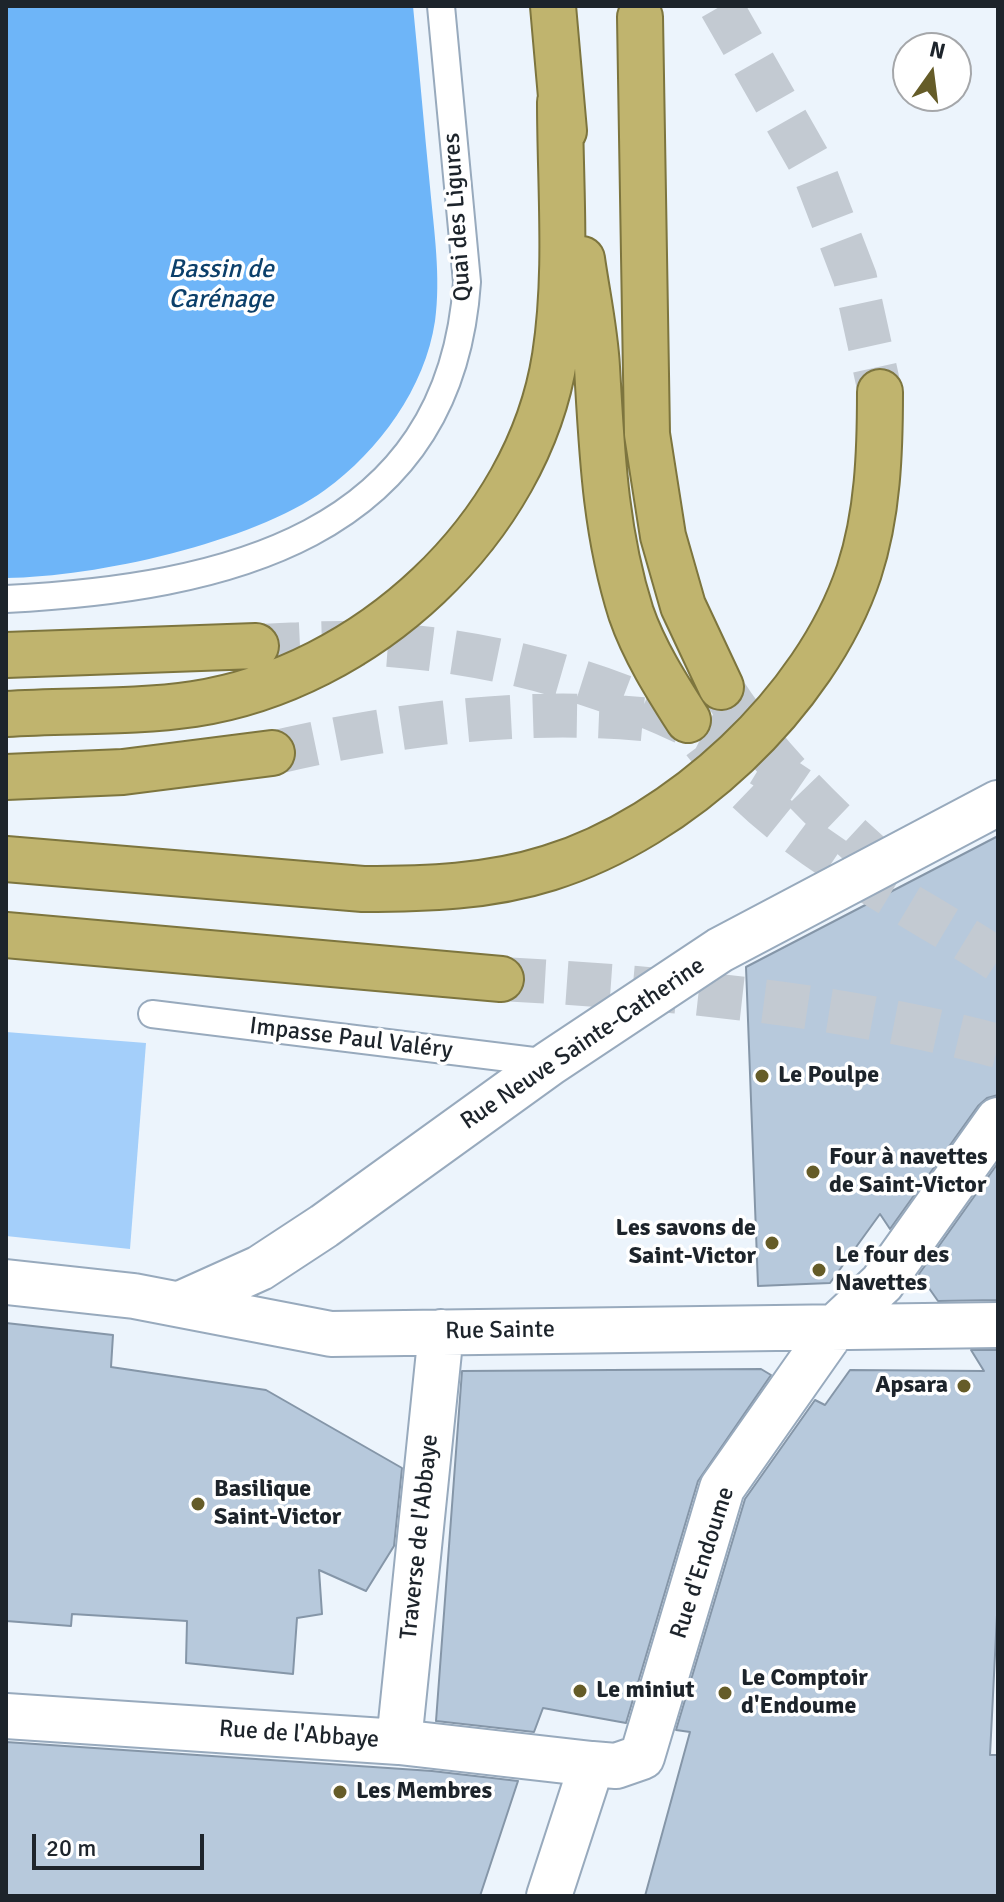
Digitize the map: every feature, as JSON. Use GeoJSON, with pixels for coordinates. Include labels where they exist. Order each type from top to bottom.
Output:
{"type":"FeatureCollection","features":[{"type":"Feature","properties":{"kind":"highway"},"geometry":{"type":"LineString","coordinates":[[553,6],[560,102],[597,364],[601,463],[609,533],[632,616],[660,675],[688,720]]}},
{"type":"Feature","properties":{"kind":"highway"},"geometry":{"type":"LineString","coordinates":[[640,17],[647,434],[663,536],[683,606],[721,687]]}},
{"type":"Feature","properties":{"kind":"highway"},"geometry":{"type":"LineString","coordinates":[[6,714],[194,704],[277,683],[361,641],[412,602],[469,544],[504,491],[523,452],[540,413],[555,358],[560,314],[560,102]]}},
{"type":"Feature","properties":{"kind":"highway"},"geometry":{"type":"LineString","coordinates":[[6,859],[363,889],[423,889],[507,879],[551,867],[602,847],[676,803],[733,758],[781,706],[834,627],[859,572],[871,521],[880,455],[880,392]]}},
{"type":"Feature","properties":{"kind":"highway"},"geometry":{"type":"LineString","coordinates":[[6,655],[256,646]]}},
{"type":"Feature","properties":{"kind":"highway"},"geometry":{"type":"LineString","coordinates":[[6,777],[123,772],[272,753]]}},
{"type":"Feature","properties":{"kind":"highway"},"geometry":{"type":"LineString","coordinates":[[6,935],[501,979]]}},
{"type":"Feature","properties":{"kind":"street","name":"Rue Neuve Sainte-Catherine"},"geometry":{"type":"LineString","coordinates":[[180,1304],[260,1268],[550,1063],[720,950],[998,803]]}},
{"type":"Feature","properties":{"kind":"street","name":"Rue d'Endoume"},"geometry":{"type":"LineString","coordinates":[[592,1764],[616,1766],[642,1757],[722,1488],[835,1327],[882,1283],[998,1120]]}},
{"type":"Feature","properties":{"kind":"street","name":"Rue Sainte"},"geometry":{"type":"LineString","coordinates":[[6,1282],[180,1304],[331,1334],[998,1325]]}},
{"type":"Feature","properties":{"kind":"street","name":"Traverse de l'Abbaye"},"geometry":{"type":"LineString","coordinates":[[399,1742],[441,1332]]}},
{"type":"Feature","properties":{"kind":"street","name":"Rue de l'Abbaye"},"geometry":{"type":"LineString","coordinates":[[6,1716],[399,1742],[592,1764]]}},
{"type":"Feature","properties":{"kind":"street"},"geometry":{"type":"LineString","coordinates":[[549,1896],[592,1764]]}},
{"type":"Feature","properties":{"kind":"lane","name":"Quai des Ligures"},"geometry":{"type":"LineString","coordinates":[[6,599],[63,596],[164,583],[201,574],[291,543],[350,510],[392,472],[420,438],[450,381],[464,317],[467,282],[441,6]]}},
{"type":"Feature","properties":{"kind":"lane","name":"Impasse Paul Valéry"},"geometry":{"type":"LineString","coordinates":[[152,1014],[550,1063]]}},
{"type":"Feature","properties":{"kind":"shaded area"},"geometry":{"type":"Polygon","coordinates":[[[6,1032],[146,1043],[130,1249],[6,1236],[6,1032]]]}},
{"type":"Feature","properties":{"kind":"water","name":"Bassin de Carénage"},"geometry":{"type":"Polygon","coordinates":[[[6,6],[413,6],[436,254],[435,321],[421,370],[396,416],[364,457],[325,490],[257,526],[172,554],[83,571],[6,578],[6,6]]]}},
{"type":"Feature","properties":{"kind":"building"},"geometry":{"type":"Polygon","coordinates":[[[998,836],[998,1095],[987,1098],[978,1106],[890,1229],[880,1214],[830,1283],[758,1286],[746,967],[998,836]]]}},
{"type":"Feature","properties":{"kind":"building"},"geometry":{"type":"Polygon","coordinates":[[[998,1163],[998,1300],[938,1301],[919,1274],[998,1163]]]}},
{"type":"Feature","properties":{"kind":"building","name":"Basilique Saint-Victor"},"geometry":{"type":"Polygon","coordinates":[[[6,1323],[113,1335],[111,1367],[266,1390],[402,1468],[394,1546],[366,1591],[319,1570],[322,1614],[297,1618],[293,1674],[186,1663],[187,1621],[72,1614],[71,1626],[6,1621],[6,1323]]]}},
{"type":"Feature","properties":{"kind":"building"},"geometry":{"type":"Polygon","coordinates":[[[971,1350],[998,1350],[998,1595],[990,1755],[998,1755],[998,1896],[645,1896],[690,1732],[676,1730],[745,1499],[815,1400],[825,1405],[850,1370],[984,1371],[971,1350]]]}},
{"type":"Feature","properties":{"kind":"building"},"geometry":{"type":"Polygon","coordinates":[[[761,1369],[771,1375],[698,1481],[626,1723],[543,1708],[534,1732],[436,1721],[462,1371],[761,1369]]]}},
{"type":"Feature","properties":{"kind":"building"},"geometry":{"type":"Polygon","coordinates":[[[6,1742],[432,1771],[518,1781],[480,1896],[6,1896],[6,1742]]]}},
{"type":"Feature","properties":{"kind":"tunnel"},"geometry":{"type":"LineString","coordinates":[[721,6],[812,166],[855,278],[880,392]]}},
{"type":"Feature","properties":{"kind":"tunnel"},"geometry":{"type":"LineString","coordinates":[[256,646],[377,644],[494,659],[550,673],[660,711],[763,765],[812,798]]}},
{"type":"Feature","properties":{"kind":"tunnel"},"geometry":{"type":"LineString","coordinates":[[721,687],[756,737],[796,783],[885,867]]}},
{"type":"Feature","properties":{"kind":"tunnel"},"geometry":{"type":"LineString","coordinates":[[272,753],[413,726],[461,721],[556,716],[652,720]]}},
{"type":"Feature","properties":{"kind":"tunnel"},"geometry":{"type":"LineString","coordinates":[[704,742],[767,809],[803,837],[879,888],[998,960]]}},
{"type":"Feature","properties":{"kind":"tunnel"},"geometry":{"type":"LineString","coordinates":[[501,979],[627,987],[814,1008],[998,1046]]}},
{"type":"Feature","properties":{"kind":"place","name":"Le Poulpe"},"geometry":{"type":"Point","coordinates":[762,1076]}},
{"type":"Feature","properties":{"kind":"place","name":"Four à navettes de Saint-Victor"},"geometry":{"type":"Point","coordinates":[813,1172]}},
{"type":"Feature","properties":{"kind":"place","name":"Les savons de Saint-Victor"},"geometry":{"type":"Point","coordinates":[772,1243]}},
{"type":"Feature","properties":{"kind":"place","name":"Le four des Navettes"},"geometry":{"type":"Point","coordinates":[819,1270]}},
{"type":"Feature","properties":{"kind":"place","name":"Apsara"},"geometry":{"type":"Point","coordinates":[964,1386]}},
{"type":"Feature","properties":{"kind":"place","name":"Basilique Saint-Victor"},"geometry":{"type":"Point","coordinates":[198,1504]}},
{"type":"Feature","properties":{"kind":"place","name":"Le miniut"},"geometry":{"type":"Point","coordinates":[580,1691]}},
{"type":"Feature","properties":{"kind":"place","name":"Le Comptoir d'Endoume"},"geometry":{"type":"Point","coordinates":[725,1693]}},
{"type":"Feature","properties":{"kind":"place","name":"Les Membres"},"geometry":{"type":"Point","coordinates":[340,1792]}}]}
